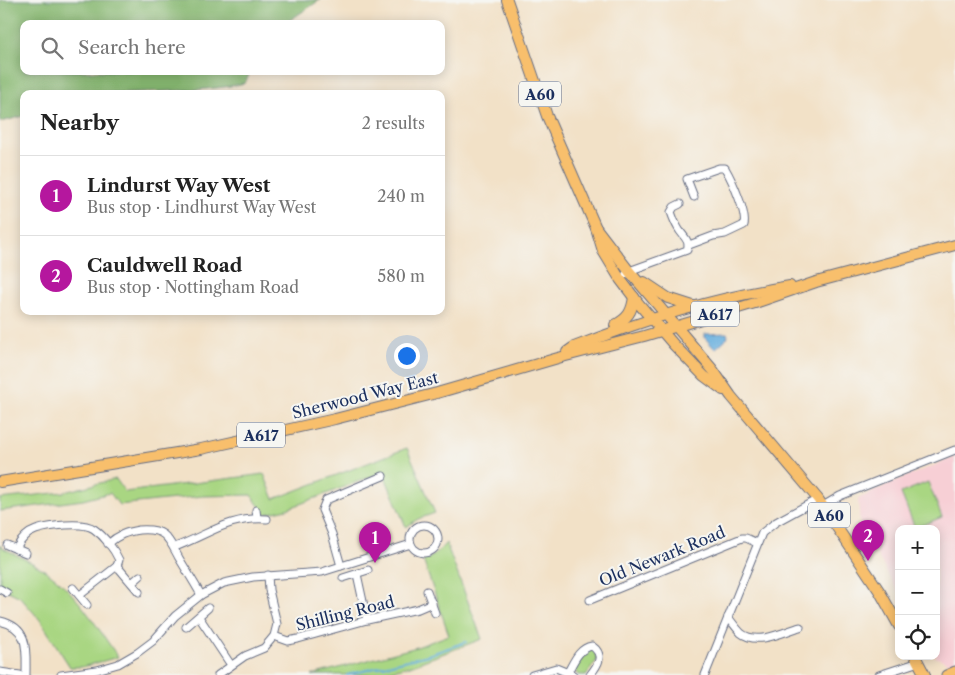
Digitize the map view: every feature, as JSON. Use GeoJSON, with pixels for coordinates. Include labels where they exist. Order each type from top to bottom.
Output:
{"type":"FeatureCollection","features":[{"type":"Feature","properties":{"kind":"highway","name":"A60"},"geometry":{"type":"LineString","coordinates":[[507,0],[547,116],[596,228],[603,251],[620,279],[634,297],[664,322],[713,370],[731,396],[820,502],[880,592],[895,619]]}},
{"type":"Feature","properties":{"kind":"highway","name":"A60"},"geometry":{"type":"LineString","coordinates":[[596,228],[704,376],[731,396]]}},
{"type":"Feature","properties":{"kind":"highway","name":"A617"},"geometry":{"type":"LineString","coordinates":[[664,322],[755,303],[816,282],[955,245]]}},
{"type":"Feature","properties":{"kind":"highway"},"geometry":{"type":"LineString","coordinates":[[629,271],[658,293],[694,306]]}},
{"type":"Feature","properties":{"kind":"highway","name":"A617"},"geometry":{"type":"LineString","coordinates":[[664,322],[694,306],[736,295],[816,282]]}},
{"type":"Feature","properties":{"kind":"highway"},"geometry":{"type":"LineString","coordinates":[[594,340],[630,315],[634,297]]}},
{"type":"Feature","properties":{"kind":"highway"},"geometry":{"type":"LineString","coordinates":[[594,340],[609,338],[664,322]]}},
{"type":"Feature","properties":{"kind":"highway","name":"Sherwood Way East"},"geometry":{"type":"LineString","coordinates":[[0,482],[201,449],[335,419],[437,393],[558,358],[664,322]]}},
{"type":"Feature","properties":{"kind":"highway","name":"Sherwood Way East"},"geometry":{"type":"LineString","coordinates":[[558,358],[574,347],[594,340]]}},
{"type":"Feature","properties":{"kind":"highway"},"geometry":{"type":"LineString","coordinates":[[918,660],[925,675]]}},
{"type":"Feature","properties":{"kind":"main road"},"geometry":{"type":"LineString","coordinates":[[946,675],[955,671]]}},
{"type":"Feature","properties":{"kind":"street"},"geometry":{"type":"LineString","coordinates":[[620,279],[629,271],[687,250],[689,246],[712,236],[725,234],[744,226],[744,214],[725,168],[719,168],[687,179],[694,197]]}},
{"type":"Feature","properties":{"kind":"street"},"geometry":{"type":"LineString","coordinates":[[680,204],[674,207],[672,212],[678,229],[688,240],[689,246]]}},
{"type":"Feature","properties":{"kind":"street"},"geometry":{"type":"LineString","coordinates":[[705,675],[762,533],[770,526],[820,502],[840,496],[955,450]]}},
{"type":"Feature","properties":{"kind":"street"},"geometry":{"type":"LineString","coordinates":[[342,566],[322,510],[326,500],[383,476]]}},
{"type":"Feature","properties":{"kind":"street"},"geometry":{"type":"LineString","coordinates":[[174,547],[217,527],[257,514],[267,519]]}},
{"type":"Feature","properties":{"kind":"street"},"geometry":{"type":"LineString","coordinates":[[16,549],[23,539],[35,530],[78,524],[94,529],[119,560],[117,566],[80,595]]}},
{"type":"Feature","properties":{"kind":"street"},"geometry":{"type":"LineString","coordinates":[[108,544],[117,536],[127,532],[148,530],[157,531],[165,535],[201,594]]}},
{"type":"Feature","properties":{"kind":"street","name":"Old Newark Road"},"geometry":{"type":"LineString","coordinates":[[590,600],[742,538],[757,542]]}},
{"type":"Feature","properties":{"kind":"street"},"geometry":{"type":"LineString","coordinates":[[61,675],[97,670],[118,664],[153,641],[175,616],[201,594],[224,583],[268,575],[312,574],[411,544]]}},
{"type":"Feature","properties":{"kind":"street"},"geometry":{"type":"LineString","coordinates":[[7,545],[26,553]]}},
{"type":"Feature","properties":{"kind":"street"},"geometry":{"type":"LineString","coordinates":[[117,566],[139,592]]}},
{"type":"Feature","properties":{"kind":"street"},"geometry":{"type":"LineString","coordinates":[[343,578],[368,570]]}},
{"type":"Feature","properties":{"kind":"street"},"geometry":{"type":"LineString","coordinates":[[357,574],[367,620]]}},
{"type":"Feature","properties":{"kind":"street"},"geometry":{"type":"LineString","coordinates":[[268,575],[276,624],[274,636]]}},
{"type":"Feature","properties":{"kind":"street"},"geometry":{"type":"LineString","coordinates":[[132,583],[140,576]]}},
{"type":"Feature","properties":{"kind":"street"},"geometry":{"type":"LineString","coordinates":[[73,588],[87,605]]}},
{"type":"Feature","properties":{"kind":"street"},"geometry":{"type":"LineString","coordinates":[[427,591],[435,613]]}},
{"type":"Feature","properties":{"kind":"street","name":"Shilling Road"},"geometry":{"type":"LineString","coordinates":[[218,675],[245,656],[264,648],[274,636],[288,641],[298,639],[412,610],[432,603]]}},
{"type":"Feature","properties":{"kind":"street"},"geometry":{"type":"LineString","coordinates":[[186,627],[208,608]]}},
{"type":"Feature","properties":{"kind":"street"},"geometry":{"type":"LineString","coordinates":[[199,617],[231,665]]}},
{"type":"Feature","properties":{"kind":"street"},"geometry":{"type":"LineString","coordinates":[[728,617],[742,633],[752,638],[769,637],[800,627]]}},
{"type":"Feature","properties":{"kind":"street"},"geometry":{"type":"LineString","coordinates":[[0,620],[15,626],[23,636],[26,651],[26,675]]}},
{"type":"Feature","properties":{"kind":"street"},"geometry":{"type":"LineString","coordinates":[[532,675],[556,668],[570,673],[581,651],[586,647],[592,646],[600,655],[600,662],[590,675]]}},
{"type":"Feature","properties":{"kind":"street"},"geometry":{"type":"LineString","coordinates":[[878,675],[915,660]]}},
{"type":"Feature","properties":{"kind":"street"},"geometry":{"type":"LineString","coordinates":[[0,672],[20,675]]}},
{"type":"Feature","properties":{"kind":"shaded area"},"geometry":{"type":"Polygon","coordinates":[[[955,457],[955,661],[949,663],[940,659],[940,525],[895,525],[895,587],[860,524],[858,499],[898,480],[955,457]]]}},
{"type":"Feature","properties":{"kind":"green space"},"geometry":{"type":"Polygon","coordinates":[[[0,0],[320,0],[290,20],[20,20],[20,75],[249,75],[245,83],[227,87],[192,90],[20,90],[20,117],[0,122],[0,0]]]}},
{"type":"Feature","properties":{"kind":"green space"},"geometry":{"type":"Polygon","coordinates":[[[407,448],[435,513],[418,519],[406,527],[383,472],[287,509],[265,514],[251,495],[203,496],[119,505],[110,493],[83,500],[0,511],[0,499],[64,492],[116,479],[125,492],[264,474],[274,499],[407,448]]]}},
{"type":"Feature","properties":{"kind":"green space"},"geometry":{"type":"Polygon","coordinates":[[[928,482],[942,517],[922,525],[914,525],[901,493],[928,482]]]}},
{"type":"Feature","properties":{"kind":"green space"},"geometry":{"type":"Polygon","coordinates":[[[446,543],[482,639],[410,666],[371,675],[312,675],[417,647],[449,635],[423,560],[433,556],[446,543]]]}},
{"type":"Feature","properties":{"kind":"green space"},"geometry":{"type":"Polygon","coordinates":[[[0,545],[39,567],[59,581],[98,627],[118,657],[82,667],[70,667],[40,620],[20,597],[0,587],[0,545]]]}},
{"type":"Feature","properties":{"kind":"green space"},"geometry":{"type":"Polygon","coordinates":[[[589,650],[595,653],[597,660],[586,675],[579,675],[575,671],[577,662],[589,650]]]}},
{"type":"Feature","properties":{"kind":"water"},"geometry":{"type":"Polygon","coordinates":[[[727,333],[728,337],[715,349],[705,338],[705,334],[727,333]]]}},
{"type":"Feature","properties":{"kind":"waterway"},"geometry":{"type":"LineString","coordinates":[[347,675],[428,655],[466,642]]}},
{"type":"Feature","properties":{"kind":"place","name":"Cauldwell Road"},"geometry":{"type":"Point","coordinates":[868,561]}},
{"type":"Feature","properties":{"kind":"place","name":"Lindurst Way West"},"geometry":{"type":"Point","coordinates":[375,563]}}]}
